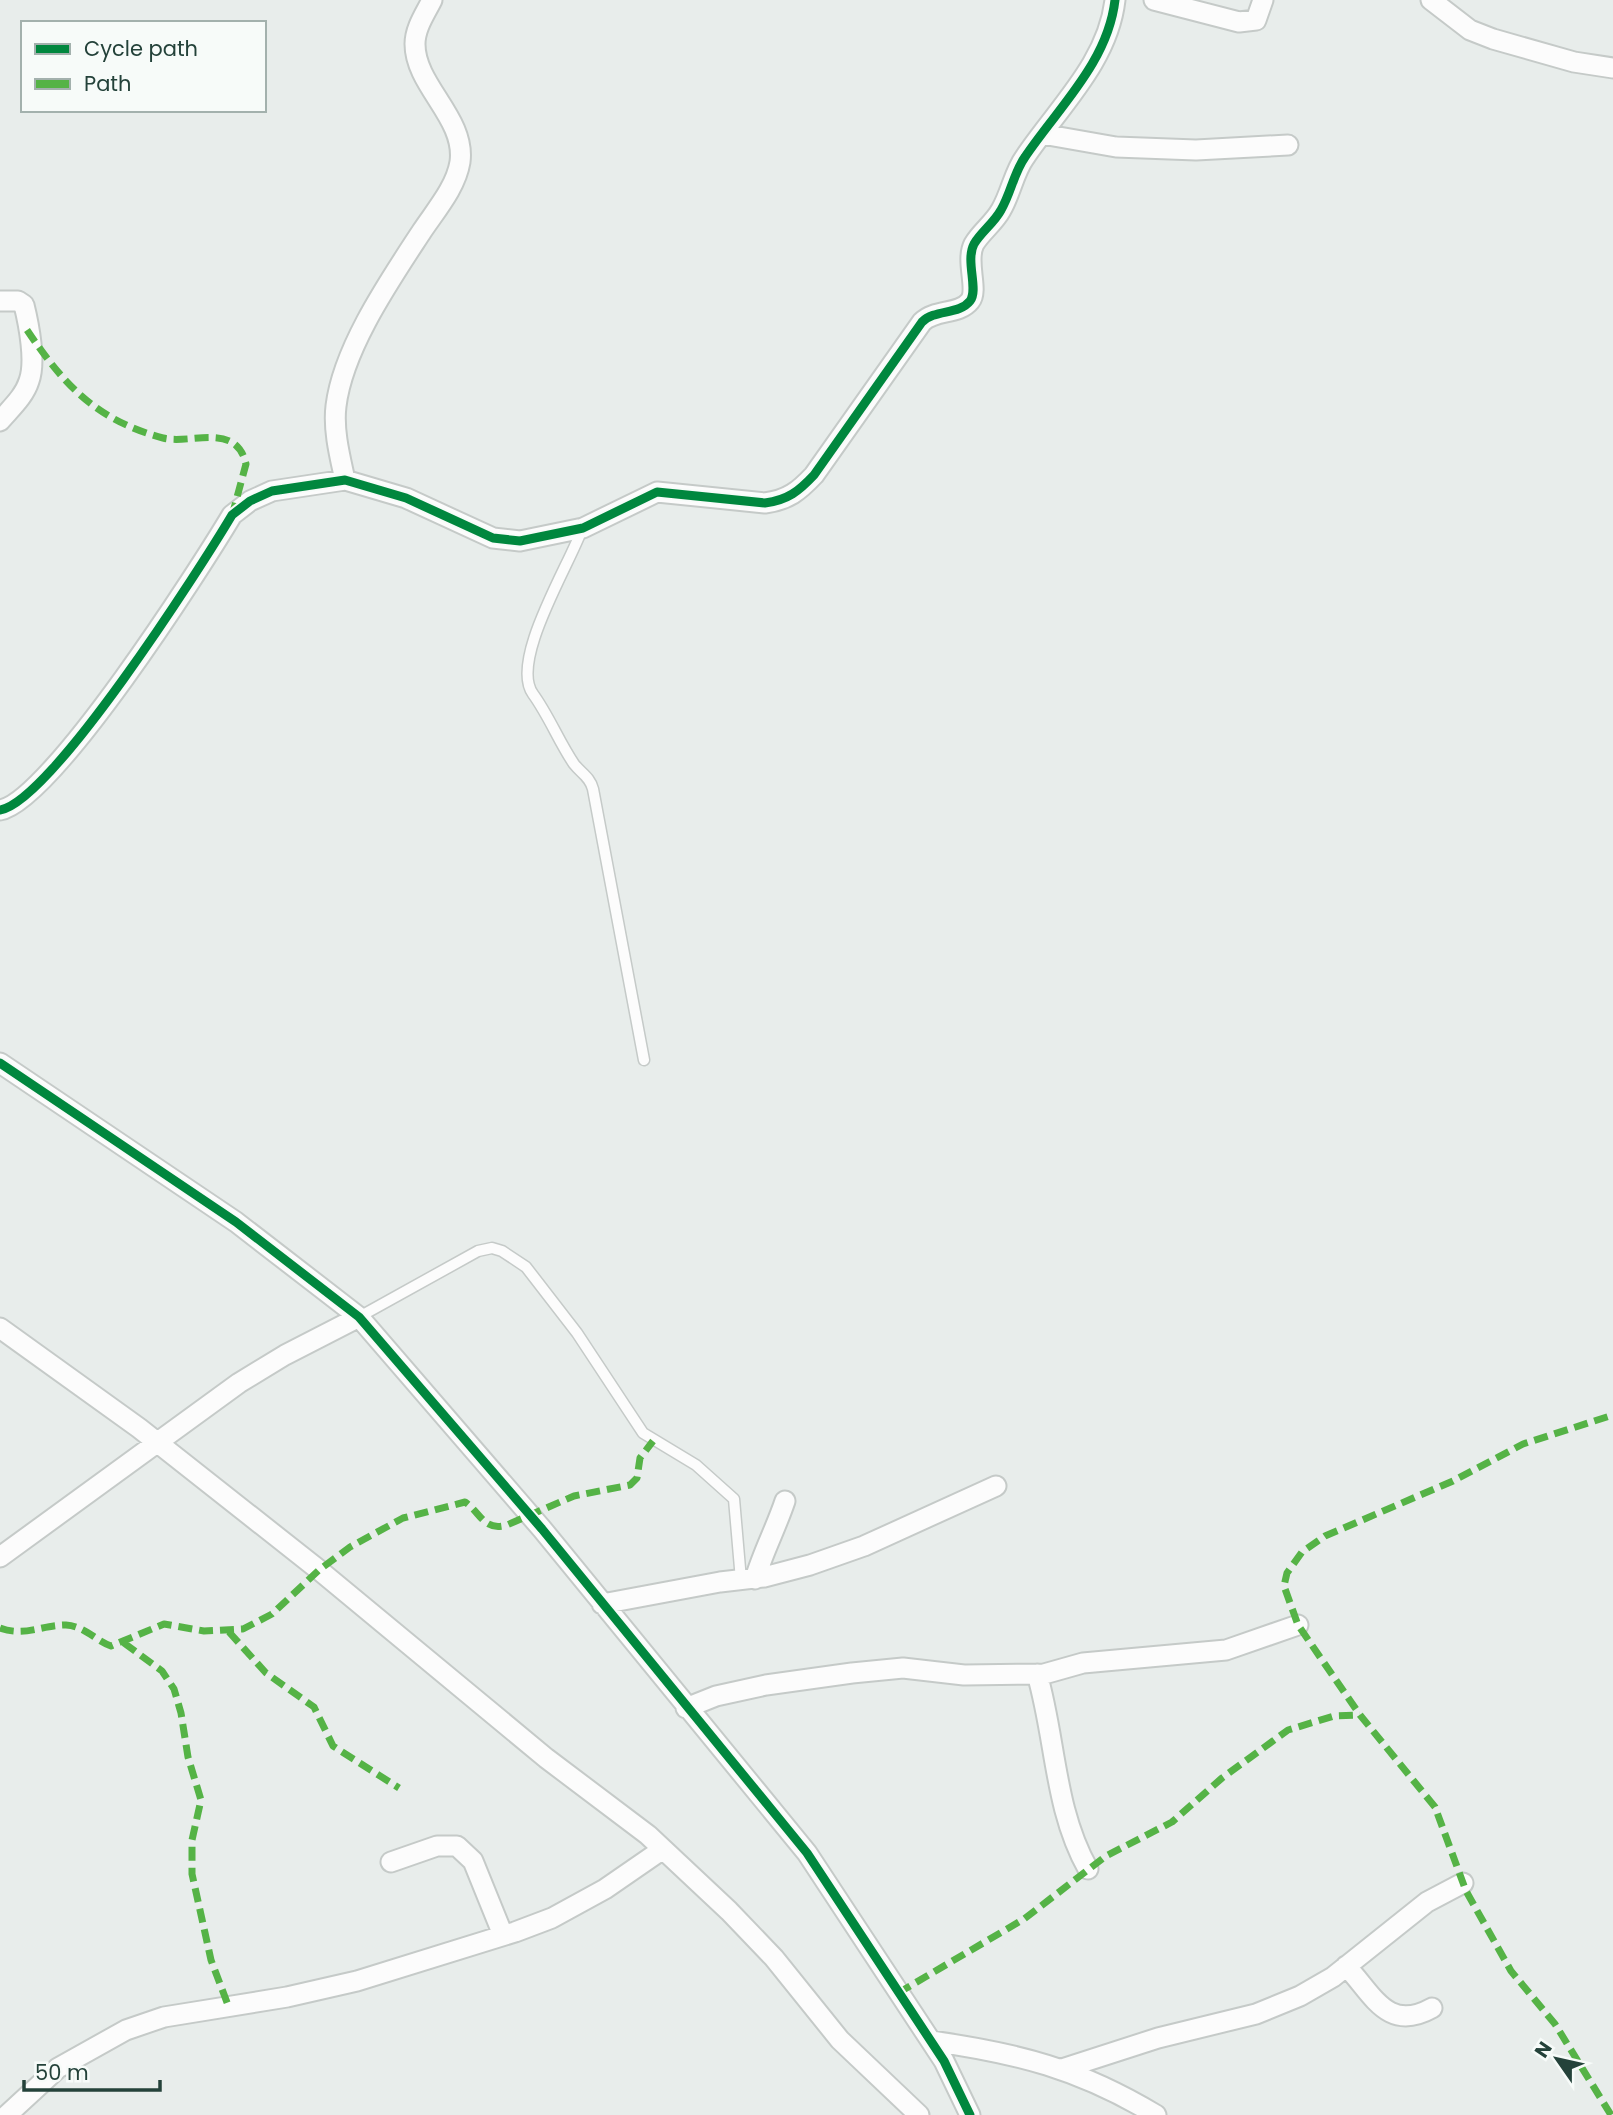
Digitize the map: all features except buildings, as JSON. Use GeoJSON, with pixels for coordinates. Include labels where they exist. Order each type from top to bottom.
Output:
{"type":"FeatureCollection","features":[{"type":"Feature","properties":{"kind":"street"},"geometry":{"type":"LineString","coordinates":[[345,480],[338,448],[336,408],[345,369],[401,263],[455,179],[460,160],[458,139],[418,63],[415,44],[417,29],[432,0]]}},
{"type":"Feature","properties":{"kind":"street"},"geometry":{"type":"LineString","coordinates":[[0,810],[24,798],[57,764],[127,673],[232,515],[250,501],[272,491],[345,480],[406,498],[493,538],[520,541],[583,528],[645,495],[657,492],[765,503],[780,501],[795,494],[814,475],[922,322],[929,315],[959,308],[969,302],[974,292],[970,258],[974,244],[999,214],[1015,184],[1020,166],[1095,59],[1105,39],[1115,0]]}},
{"type":"Feature","properties":{"kind":"street"},"geometry":{"type":"LineString","coordinates":[[1154,0],[1239,22],[1256,20],[1263,0]]}},
{"type":"Feature","properties":{"kind":"street"},"geometry":{"type":"LineString","coordinates":[[1431,0],[1470,30],[1493,40],[1574,62],[1613,68]]}},
{"type":"Feature","properties":{"kind":"street"},"geometry":{"type":"LineString","coordinates":[[1042,134],[1116,147],[1196,150],[1288,145]]}},
{"type":"Feature","properties":{"kind":"street"},"geometry":{"type":"LineString","coordinates":[[0,301],[18,301],[24,305],[31,361],[30,380],[21,397],[0,421]]}},
{"type":"Feature","properties":{"kind":"street"},"geometry":{"type":"LineString","coordinates":[[0,1063],[236,1222],[359,1317],[542,1529],[807,1853],[944,2061],[970,2115]]}},
{"type":"Feature","properties":{"kind":"street"},"geometry":{"type":"LineString","coordinates":[[0,1557],[239,1383],[285,1355],[359,1317]]}},
{"type":"Feature","properties":{"kind":"street"},"geometry":{"type":"LineString","coordinates":[[0,1328],[158,1444],[328,1577],[546,1758],[663,1849],[774,1958],[840,2040],[919,2115]]}},
{"type":"Feature","properties":{"kind":"street"},"geometry":{"type":"LineString","coordinates":[[602,1604],[748,1579],[810,1565],[864,1546],[996,1486]]}},
{"type":"Feature","properties":{"kind":"street"},"geometry":{"type":"LineString","coordinates":[[748,1579],[776,1527],[785,1502]]}},
{"type":"Feature","properties":{"kind":"street"},"geometry":{"type":"LineString","coordinates":[[686,1708],[716,1696],[766,1685],[903,1668],[964,1675],[1037,1674],[1083,1663],[1226,1650],[1298,1625]]}},
{"type":"Feature","properties":{"kind":"street"},"geometry":{"type":"LineString","coordinates":[[1037,1674],[1066,1815],[1076,1847],[1088,1869]]}},
{"type":"Feature","properties":{"kind":"street"},"geometry":{"type":"LineString","coordinates":[[391,1862],[437,1846],[457,1846],[472,1861],[503,1935]]}},
{"type":"Feature","properties":{"kind":"street"},"geometry":{"type":"LineString","coordinates":[[6,2115],[58,2068],[126,2030],[163,2017],[287,1997],[357,1981],[503,1935],[563,1912],[604,1889],[663,1849]]}},
{"type":"Feature","properties":{"kind":"street"},"geometry":{"type":"LineString","coordinates":[[1062,2069],[1158,2038],[1256,2014],[1300,1996],[1346,1966],[1427,1902],[1464,1883]]}},
{"type":"Feature","properties":{"kind":"street"},"geometry":{"type":"LineString","coordinates":[[1346,1966],[1380,2005],[1395,2016],[1417,2016],[1432,2008]]}},
{"type":"Feature","properties":{"kind":"street"},"geometry":{"type":"LineString","coordinates":[[931,2041],[1003,2051],[1062,2069],[1089,2079],[1156,2115]]}},
{"type":"Feature","properties":{"kind":"lane"},"geometry":{"type":"LineString","coordinates":[[583,528],[543,613],[532,647],[528,682],[574,763],[589,778],[593,789],[644,1060]]}},
{"type":"Feature","properties":{"kind":"lane"},"geometry":{"type":"LineString","coordinates":[[359,1317],[478,1251],[492,1248],[514,1257],[526,1267],[577,1332],[643,1433],[696,1465],[734,1499],[748,1579]]}},
{"type":"Feature","properties":{"kind":"marked path"},"geometry":{"type":"LineString","coordinates":[[27,330],[69,384],[100,410],[119,421],[163,438],[211,438],[233,443],[241,451],[246,464],[233,512]]}},
{"type":"Feature","properties":{"kind":"marked path"},"geometry":{"type":"LineString","coordinates":[[1611,2115],[1555,2024],[1511,1971],[1466,1891],[1435,1807],[1360,1715],[1298,1625],[1284,1586],[1287,1573],[1302,1552],[1325,1536],[1453,1481],[1523,1444],[1613,1415]]}},
{"type":"Feature","properties":{"kind":"marked path"},"geometry":{"type":"LineString","coordinates":[[0,1628],[17,1631],[66,1625],[84,1631],[111,1646],[164,1624],[204,1631],[243,1629],[272,1614],[319,1570],[350,1547],[403,1518],[465,1502],[488,1524],[507,1525],[574,1496],[630,1485],[637,1478],[640,1458],[653,1441]]}},
{"type":"Feature","properties":{"kind":"marked path"},"geometry":{"type":"LineString","coordinates":[[229,1632],[266,1673],[314,1707],[333,1746],[399,1788]]}},
{"type":"Feature","properties":{"kind":"marked path"},"geometry":{"type":"LineString","coordinates":[[124,1643],[162,1671],[174,1689],[181,1713],[188,1757],[201,1800],[192,1840],[192,1874],[211,1960],[228,2005]]}},
{"type":"Feature","properties":{"kind":"marked path"},"geometry":{"type":"LineString","coordinates":[[898,1993],[1024,1919],[1106,1856],[1172,1822],[1222,1778],[1288,1730],[1334,1716],[1360,1715]]}},
{"type":"Feature","properties":{"kind":"cycle path"},"geometry":{"type":"LineString","coordinates":[[0,810],[23,797],[53,768],[88,727],[190,582],[232,515],[250,501],[272,491],[345,480],[406,498],[493,538],[520,541],[583,528],[657,492],[765,503],[780,500],[798,490],[814,475],[922,322],[933,315],[960,308],[970,301],[973,290],[971,259],[974,244],[1001,210],[1025,157],[1092,64],[1103,44],[1115,0]]}},
{"type":"Feature","properties":{"kind":"cycle path"},"geometry":{"type":"LineString","coordinates":[[0,1063],[236,1222],[359,1317],[542,1529],[807,1853],[944,2061],[970,2115]]}}]}
